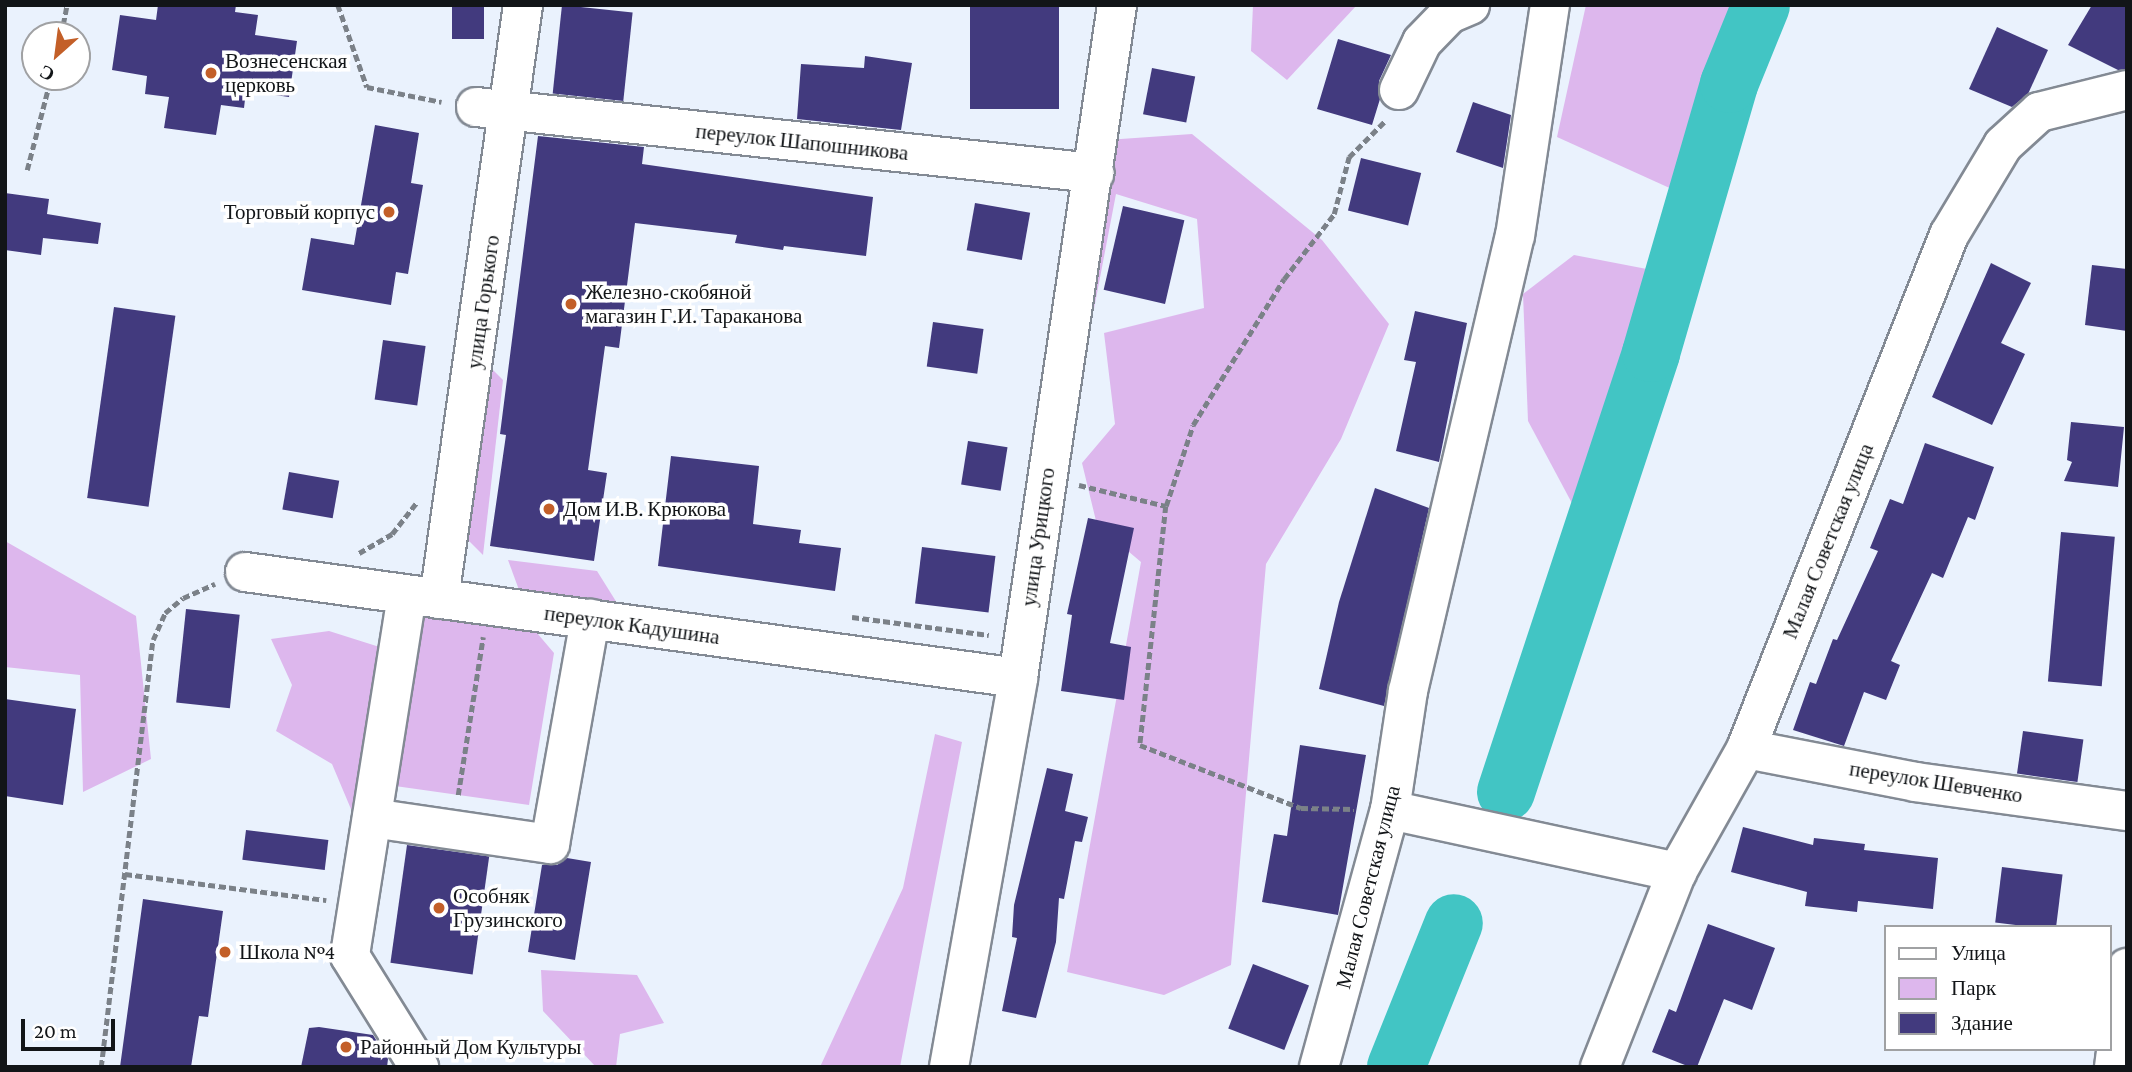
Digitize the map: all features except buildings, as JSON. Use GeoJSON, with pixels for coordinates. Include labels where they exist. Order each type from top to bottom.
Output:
{"type":"FeatureCollection","features":[{"type":"Feature","properties":{"kind":"street","name":"улица Горького"},"geometry":{"type":"LineString","coordinates":[[410,1057],[350,956],[372,818],[423,597],[493,109],[523,5]]}},
{"type":"Feature","properties":{"kind":"street","name":"улица Урицкого"},"geometry":{"type":"LineString","coordinates":[[949,1067],[1018,678],[1117,5]]}},
{"type":"Feature","properties":{"kind":"street"},"geometry":{"type":"LineString","coordinates":[[1399,90],[1422,42],[1449,14],[1470,5]]}},
{"type":"Feature","properties":{"kind":"street","name":"Малая Советская улица"},"geometry":{"type":"LineString","coordinates":[[1320,1067],[1390,810],[1408,691],[1515,236],[1543,6]]}},
{"type":"Feature","properties":{"kind":"street","name":"Малая Советская улица"},"geometry":{"type":"LineString","coordinates":[[1600,1067],[1677,872],[1746,749],[1949,235],[2003,145],[2039,112],[2127,90]]}},
{"type":"Feature","properties":{"kind":"street","name":"переулок Шапошникова"},"geometry":{"type":"LineString","coordinates":[[493,109],[1094,173]]}},
{"type":"Feature","properties":{"kind":"street","name":"переулок Кадушина"},"geometry":{"type":"LineString","coordinates":[[245,572],[1018,678]]}},
{"type":"Feature","properties":{"kind":"street"},"geometry":{"type":"LineString","coordinates":[[372,818],[550,844],[590,619]]}},
{"type":"Feature","properties":{"kind":"street","name":"переулок Шевченко"},"geometry":{"type":"LineString","coordinates":[[1746,749],[1915,782],[2127,811]]}},
{"type":"Feature","properties":{"kind":"street"},"geometry":{"type":"LineString","coordinates":[[1390,810],[1677,872]]}},
{"type":"Feature","properties":{"kind":"street"},"geometry":{"type":"LineString","coordinates":[[2114,1067],[2127,968]]}},
{"type":"Feature","properties":{"kind":"path"},"geometry":{"type":"LineString","coordinates":[[338,5],[367,87],[493,109]]}},
{"type":"Feature","properties":{"kind":"path"},"geometry":{"type":"LineString","coordinates":[[1390,810],[1301,808],[1140,745],[1166,506],[1193,425],[1284,279],[1334,215],[1349,157],[1381,129],[1399,90]]}},
{"type":"Feature","properties":{"kind":"path"},"geometry":{"type":"LineString","coordinates":[[27,170],[47,91]]}},
{"type":"Feature","properties":{"kind":"path"},"geometry":{"type":"LineString","coordinates":[[1078,484],[1166,506]]}},
{"type":"Feature","properties":{"kind":"path"},"geometry":{"type":"LineString","coordinates":[[356,554],[392,534],[422,495]]}},
{"type":"Feature","properties":{"kind":"path"},"geometry":{"type":"LineString","coordinates":[[102,1067],[153,640],[165,613],[183,598],[245,572]]}},
{"type":"Feature","properties":{"kind":"path"},"geometry":{"type":"LineString","coordinates":[[453,830],[487,606]]}},
{"type":"Feature","properties":{"kind":"path"},"geometry":{"type":"LineString","coordinates":[[125,874],[358,905]]}},
{"type":"Feature","properties":{"kind":"green space"},"geometry":{"type":"Polygon","coordinates":[[[1253,5],[1357,5],[1287,80],[1251,51],[1253,5]]]}},
{"type":"Feature","properties":{"kind":"green space"},"geometry":{"type":"Polygon","coordinates":[[[1586,5],[1735,5],[1674,190],[1557,137],[1586,5]]]}},
{"type":"Feature","properties":{"kind":"green space"},"geometry":{"type":"Polygon","coordinates":[[[1192,134],[1322,240],[1389,324],[1341,439],[1266,564],[1231,965],[1164,995],[1067,972],[1141,562],[1097,525],[1082,463],[1115,424],[1104,333],[1204,308],[1197,219],[1116,194],[1094,309],[1047,345],[1078,142],[1192,134]]]}},
{"type":"Feature","properties":{"kind":"green space"},"geometry":{"type":"Polygon","coordinates":[[[1574,255],[1652,270],[1574,507],[1528,421],[1523,294],[1574,255]]]}},
{"type":"Feature","properties":{"kind":"green space"},"geometry":{"type":"Polygon","coordinates":[[[486,363],[503,380],[483,555],[467,539],[486,363]]]}},
{"type":"Feature","properties":{"kind":"green space"},"geometry":{"type":"Polygon","coordinates":[[[5,541],[136,616],[151,759],[83,792],[80,675],[5,667],[5,541]]]}},
{"type":"Feature","properties":{"kind":"green space"},"geometry":{"type":"Polygon","coordinates":[[[508,560],[597,571],[617,603],[519,590],[508,560]]]}},
{"type":"Feature","properties":{"kind":"green space"},"geometry":{"type":"Polygon","coordinates":[[[428,616],[537,633],[554,653],[529,805],[388,785],[415,622],[428,616]]]}},
{"type":"Feature","properties":{"kind":"green space"},"geometry":{"type":"Polygon","coordinates":[[[329,631],[389,650],[356,821],[332,764],[276,731],[292,685],[271,639],[329,631]]]}},
{"type":"Feature","properties":{"kind":"green space"},"geometry":{"type":"Polygon","coordinates":[[[935,734],[962,742],[900,1067],[820,1067],[903,888],[935,734]]]}},
{"type":"Feature","properties":{"kind":"green space"},"geometry":{"type":"Polygon","coordinates":[[[541,970],[637,975],[664,1023],[620,1034],[616,1067],[596,1067],[543,1011],[541,970]]]}},
{"type":"Feature","properties":{"kind":"waterway"},"geometry":{"type":"LineString","coordinates":[[1506,792],[1651,353],[1729,84],[1761,5]]}},
{"type":"Feature","properties":{"kind":"waterway"},"geometry":{"type":"LineString","coordinates":[[1396,1067],[1454,923]]}},
{"type":"Feature","properties":{"kind":"place","name":"Вознесенская церковь"},"geometry":{"type":"Point","coordinates":[211,73]}},
{"type":"Feature","properties":{"kind":"place","name":"Торговый корпус"},"geometry":{"type":"Point","coordinates":[389,212]}},
{"type":"Feature","properties":{"kind":"place","name":"Железно-скобяной магазин Г.И. Тараканова"},"geometry":{"type":"Point","coordinates":[571,304]}},
{"type":"Feature","properties":{"kind":"place","name":"Дом И.В. Крюкова"},"geometry":{"type":"Point","coordinates":[549,509]}},
{"type":"Feature","properties":{"kind":"place","name":"Особняк Грузинского"},"geometry":{"type":"Point","coordinates":[439,908]}},
{"type":"Feature","properties":{"kind":"place","name":"Школа №4"},"geometry":{"type":"Point","coordinates":[225,952]}},
{"type":"Feature","properties":{"kind":"place","name":"Районный Дом Культуры"},"geometry":{"type":"Point","coordinates":[346,1047]}}]}
